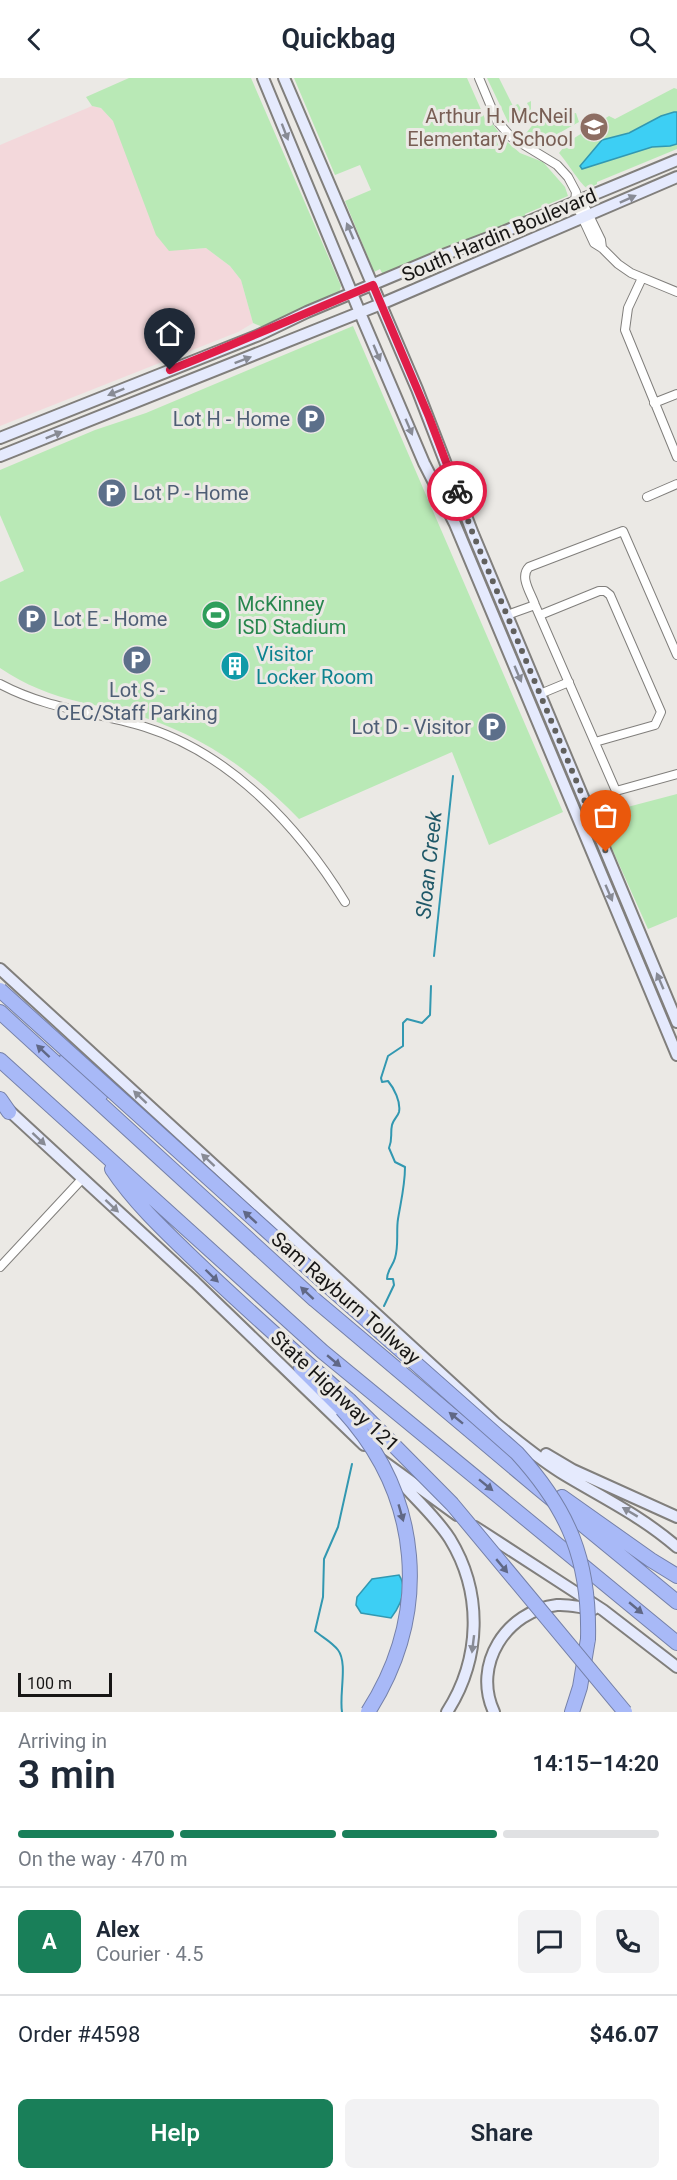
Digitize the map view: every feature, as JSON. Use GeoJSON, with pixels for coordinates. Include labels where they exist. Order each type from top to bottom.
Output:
{"type":"FeatureCollection","features":[{"type":"Feature","properties":{"kind":"highway"},"geometry":{"type":"LineString","coordinates":[[0,989],[106,1098],[132,1133]]}},
{"type":"Feature","properties":{"kind":"highway"},"geometry":{"type":"LineString","coordinates":[[0,989],[327,1285],[517,1453],[539,1477],[568,1525],[584,1573],[588,1596],[588,1639],[585,1664],[572,1712]]}},
{"type":"Feature","properties":{"kind":"highway","name":"Sam Rayburn Tollway"},"geometry":{"type":"LineString","coordinates":[[0,1012],[315,1300],[677,1602]]}},
{"type":"Feature","properties":{"kind":"highway"},"geometry":{"type":"LineString","coordinates":[[0,1060],[323,1352],[677,1643]]}},
{"type":"Feature","properties":{"kind":"highway"},"geometry":{"type":"LineString","coordinates":[[99,1150],[124,1188],[172,1238],[452,1504],[625,1712]]}},
{"type":"Feature","properties":{"kind":"highway"},"geometry":{"type":"LineString","coordinates":[[345,1404],[385,1469],[401,1512],[410,1559],[411,1583],[404,1631],[388,1676],[368,1712]]}},
{"type":"Feature","properties":{"kind":"highway"},"geometry":{"type":"LineString","coordinates":[[501,1456],[677,1576]]}},
{"type":"Feature","properties":{"kind":"main road"},"geometry":{"type":"LineString","coordinates":[[263,78],[424,463],[455,525],[677,1055]]}},
{"type":"Feature","properties":{"kind":"main road"},"geometry":{"type":"LineString","coordinates":[[284,78],[381,304],[473,534],[677,1022]]}},
{"type":"Feature","properties":{"kind":"main road","name":"South Hardin Boulevard"},"geometry":{"type":"LineString","coordinates":[[0,438],[260,335],[578,198],[677,160]]}},
{"type":"Feature","properties":{"kind":"main road","name":"South Hardin Boulevard"},"geometry":{"type":"LineString","coordinates":[[0,456],[360,313],[677,177]]}},
{"type":"Feature","properties":{"kind":"main road"},"geometry":{"type":"LineString","coordinates":[[190,363],[196,378]]}},
{"type":"Feature","properties":{"kind":"main road"},"geometry":{"type":"LineString","coordinates":[[424,463],[443,455]]}},
{"type":"Feature","properties":{"kind":"main road"},"geometry":{"type":"LineString","coordinates":[[495,620],[507,615]]}},
{"type":"Feature","properties":{"kind":"main road"},"geometry":{"type":"LineString","coordinates":[[0,969],[495,1423],[563,1474],[640,1518],[677,1547]]}},
{"type":"Feature","properties":{"kind":"main road","name":"State Highway 121"},"geometry":{"type":"LineString","coordinates":[[3,1105],[195,1282],[331,1415],[388,1466],[438,1503],[603,1610],[677,1667]]}},
{"type":"Feature","properties":{"kind":"main road"},"geometry":{"type":"LineString","coordinates":[[468,1396],[544,1453],[573,1470],[677,1517]]}},
{"type":"Feature","properties":{"kind":"main road"},"geometry":{"type":"LineString","coordinates":[[388,1466],[439,1523],[463,1566],[473,1598],[474,1643],[469,1666],[460,1690],[447,1712]]}},
{"type":"Feature","properties":{"kind":"main road"},"geometry":{"type":"LineString","coordinates":[[494,1712],[487,1689],[488,1672],[497,1642],[507,1630],[528,1614],[544,1607],[572,1605],[603,1610]]}},
{"type":"Feature","properties":{"kind":"street"},"geometry":{"type":"LineString","coordinates":[[479,78],[498,121],[504,129],[524,147],[557,165],[568,177],[586,217],[594,243],[618,264],[642,278],[677,292]]}},
{"type":"Feature","properties":{"kind":"street"},"geometry":{"type":"LineString","coordinates":[[642,278],[628,308],[625,330],[677,457]]}},
{"type":"Feature","properties":{"kind":"street"},"geometry":{"type":"LineString","coordinates":[[654,403],[677,394]]}},
{"type":"Feature","properties":{"kind":"street"},"geometry":{"type":"LineString","coordinates":[[647,497],[677,484]]}},
{"type":"Feature","properties":{"kind":"street"},"geometry":{"type":"LineString","coordinates":[[677,655],[623,531],[529,567],[524,577],[616,790],[677,774]]}},
{"type":"Feature","properties":{"kind":"street"},"geometry":{"type":"LineString","coordinates":[[540,615],[599,591],[605,591],[610,595],[661,712],[655,725],[595,742]]}},
{"type":"Feature","properties":{"kind":"street"},"geometry":{"type":"LineString","coordinates":[[507,615],[535,604]]}},
{"type":"Feature","properties":{"kind":"street"},"geometry":{"type":"LineString","coordinates":[[540,694],[569,682]]}},
{"type":"Feature","properties":{"kind":"street"},"geometry":{"type":"LineString","coordinates":[[0,684],[31,699],[55,707],[148,728],[195,749],[241,781],[272,809],[308,848],[345,902]]}},
{"type":"Feature","properties":{"kind":"street"},"geometry":{"type":"LineString","coordinates":[[0,1267],[82,1179]]}},
{"type":"Feature","properties":{"kind":"shaded area"},"geometry":{"type":"Polygon","coordinates":[[[92,106],[101,108],[113,121],[189,250],[206,248],[230,266],[241,280],[253,323],[238,332],[0,426],[0,145],[92,106]]]}},
{"type":"Feature","properties":{"kind":"green space"},"geometry":{"type":"Polygon","coordinates":[[[129,78],[251,78],[341,286],[339,293],[263,327],[253,323],[241,280],[230,266],[206,248],[169,251],[156,235],[113,121],[101,108],[92,106],[86,97],[129,78]]]}},
{"type":"Feature","properties":{"kind":"green space"},"geometry":{"type":"Polygon","coordinates":[[[294,78],[467,78],[487,123],[491,122],[503,138],[520,153],[543,162],[565,187],[568,196],[525,214],[526,218],[383,275],[380,269],[374,272],[345,201],[371,190],[360,165],[335,175],[294,78]]]}},
{"type":"Feature","properties":{"kind":"green space"},"geometry":{"type":"Polygon","coordinates":[[[487,78],[499,78],[513,106],[518,104],[522,110],[529,107],[527,103],[531,101],[531,111],[513,126],[508,122],[487,78]]]}},
{"type":"Feature","properties":{"kind":"green space"},"geometry":{"type":"Polygon","coordinates":[[[674,88],[677,89],[677,149],[597,182],[588,189],[559,153],[568,142],[609,116],[615,119],[674,88]]]}},
{"type":"Feature","properties":{"kind":"green space"},"geometry":{"type":"Polygon","coordinates":[[[543,112],[576,113],[579,122],[561,132],[546,147],[542,147],[523,137],[543,112]]]}},
{"type":"Feature","properties":{"kind":"green space"},"geometry":{"type":"Polygon","coordinates":[[[353,326],[563,812],[489,845],[452,752],[299,819],[242,768],[201,742],[155,721],[49,693],[19,680],[0,668],[0,582],[24,571],[0,515],[0,470],[95,430],[146,413],[353,326]]]}},
{"type":"Feature","properties":{"kind":"green space"},"geometry":{"type":"Polygon","coordinates":[[[677,794],[677,917],[648,929],[597,815],[677,794]]]}},
{"type":"Feature","properties":{"kind":"water"},"geometry":{"type":"Polygon","coordinates":[[[677,112],[677,144],[652,147],[582,169],[580,166],[602,140],[629,133],[661,116],[677,112]]]}},
{"type":"Feature","properties":{"kind":"water"},"geometry":{"type":"Polygon","coordinates":[[[399,1575],[403,1592],[391,1618],[361,1613],[356,1605],[357,1597],[372,1579],[399,1575]]]}},
{"type":"Feature","properties":{"kind":"waterway","name":"Sloan Creek"},"geometry":{"type":"LineString","coordinates":[[434,956],[453,776]]}},
{"type":"Feature","properties":{"kind":"waterway","name":"Sloan Creek"},"geometry":{"type":"LineString","coordinates":[[384,1306],[394,1285],[393,1279],[387,1279],[387,1276],[396,1253],[397,1224],[405,1167],[395,1162],[389,1148],[393,1121],[399,1112],[398,1100],[388,1081],[382,1082],[381,1078],[388,1056],[403,1046],[403,1023],[407,1019],[422,1023],[430,1015],[431,986]]}},
{"type":"Feature","properties":{"kind":"waterway","name":"Sloan Creek"},"geometry":{"type":"LineString","coordinates":[[342,1712],[341,1656],[333,1644],[315,1631],[323,1597],[324,1559],[338,1527],[352,1464]]}},
{"type":"Feature","properties":{"kind":"way so far"},"geometry":{"type":"LineString","coordinates":[[457,491],[606,852]]}},
{"type":"Feature","properties":{"kind":"place","name":"Arthur H. McNeil Elementary School"},"geometry":{"type":"Point","coordinates":[594,127]}},
{"type":"Feature","properties":{"kind":"place","name":"Lot H - Home"},"geometry":{"type":"Point","coordinates":[311,419]}},
{"type":"Feature","properties":{"kind":"place","name":"Lot P - Home"},"geometry":{"type":"Point","coordinates":[112,493]}},
{"type":"Feature","properties":{"kind":"place","name":"McKinney ISD Stadium"},"geometry":{"type":"Point","coordinates":[216,615]}},
{"type":"Feature","properties":{"kind":"place","name":"Lot E - Home"},"geometry":{"type":"Point","coordinates":[32,619]}},
{"type":"Feature","properties":{"kind":"place","name":"Lot S - CEC/Staff Parking"},"geometry":{"type":"Point","coordinates":[137,660]}},
{"type":"Feature","properties":{"kind":"place","name":"Visitor Locker Room"},"geometry":{"type":"Point","coordinates":[235,666]}},
{"type":"Feature","properties":{"kind":"place","name":"Lot D - Visitor"},"geometry":{"type":"Point","coordinates":[492,727]}},
{"type":"Feature","properties":{"kind":"route"},"geometry":{"type":"LineString","coordinates":[[170,370],[260,335],[306,312],[373,285],[429,417],[457,491]]}}]}
